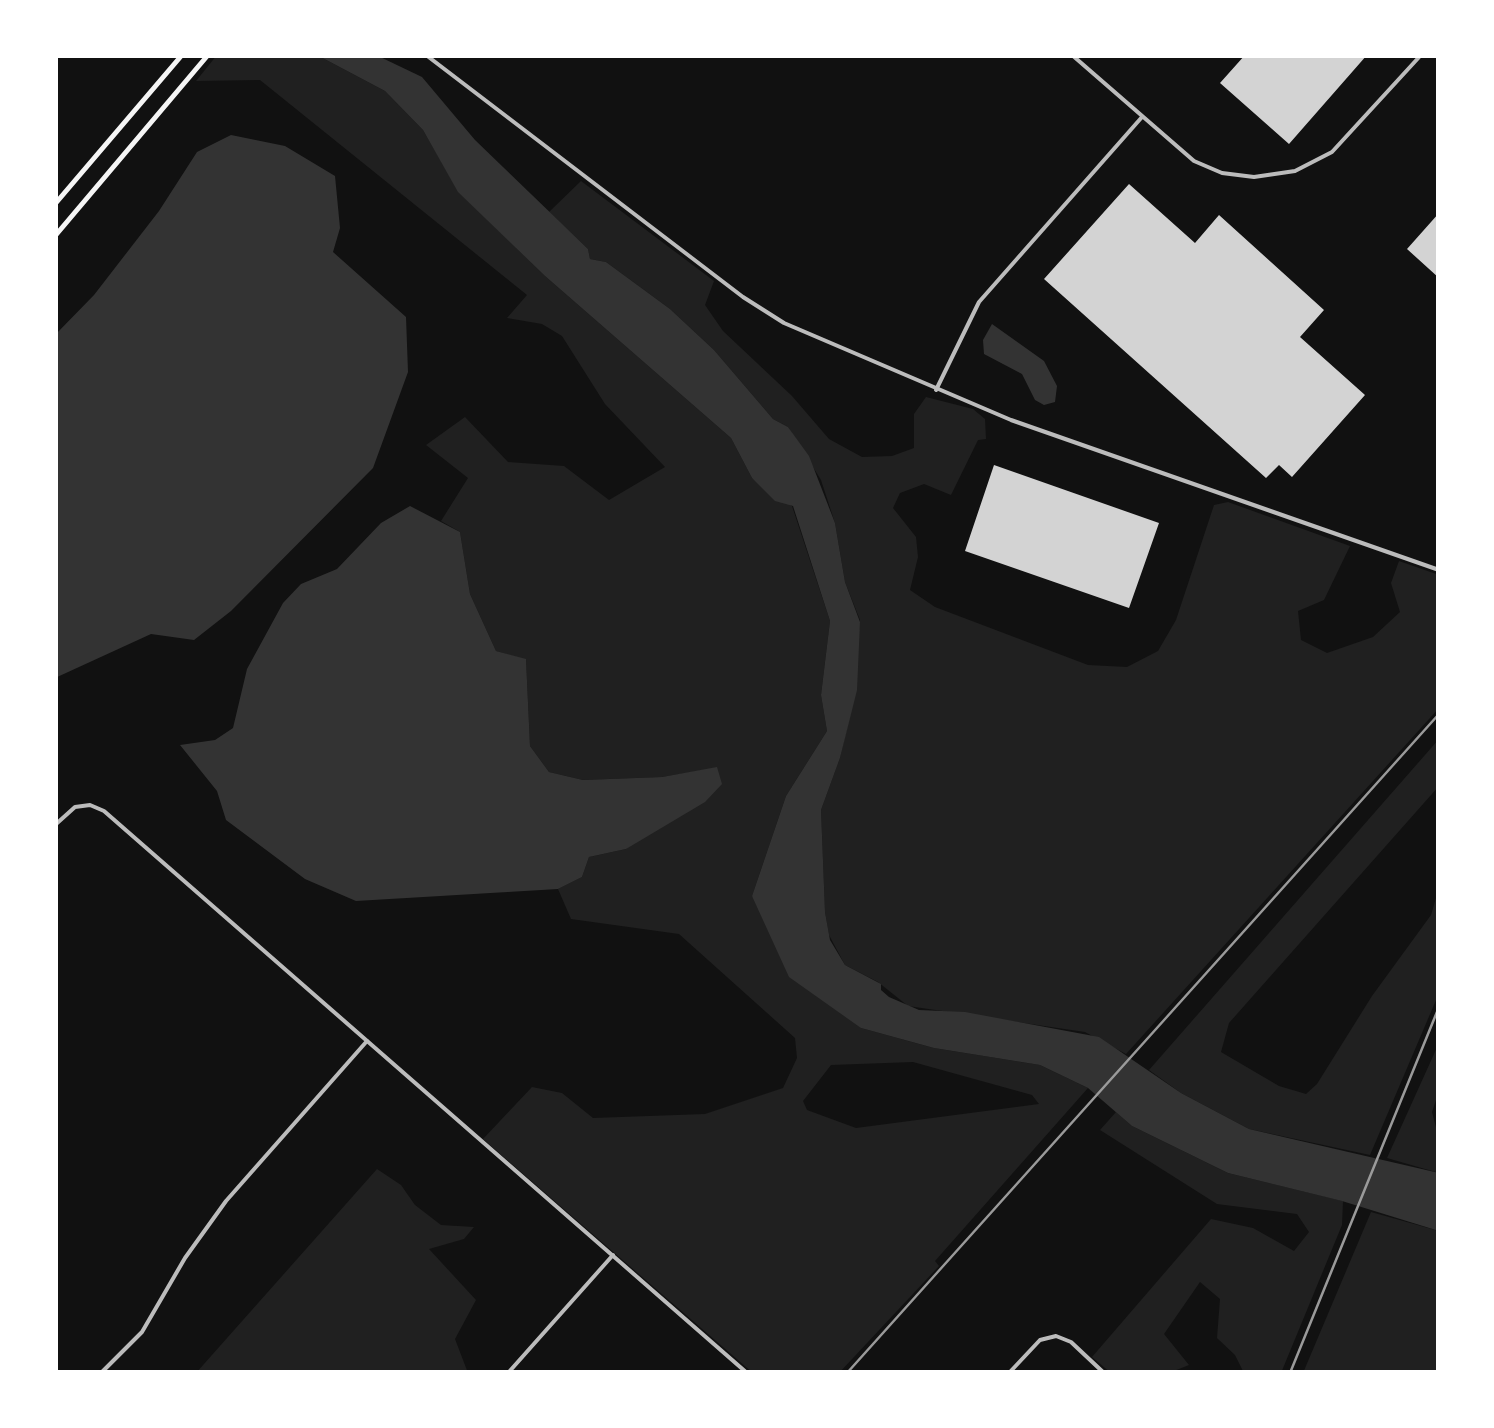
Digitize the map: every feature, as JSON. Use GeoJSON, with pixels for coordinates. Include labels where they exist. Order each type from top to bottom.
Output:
{"type":"FeatureCollection","features":[{"type":"Feature","properties":{"kind":"main road"},"geometry":{"type":"LineString","coordinates":[[55,204],[182,55]]}},
{"type":"Feature","properties":{"kind":"main road"},"geometry":{"type":"LineString","coordinates":[[55,236],[208,55]]}},
{"type":"Feature","properties":{"kind":"street"},"geometry":{"type":"LineString","coordinates":[[426,55],[764,312],[936,390],[1439,570]]}},
{"type":"Feature","properties":{"kind":"street"},"geometry":{"type":"LineString","coordinates":[[1072,55],[1142,118],[1206,168],[1254,177],[1286,174],[1332,152],[1421,55]]}},
{"type":"Feature","properties":{"kind":"street"},"geometry":{"type":"LineString","coordinates":[[936,390],[978,302],[1142,118]]}},
{"type":"Feature","properties":{"kind":"street"},"geometry":{"type":"LineString","coordinates":[[55,824],[75,806],[90,805],[104,811],[747,1373]]}},
{"type":"Feature","properties":{"kind":"street"},"geometry":{"type":"LineString","coordinates":[[101,1373],[142,1332],[226,1201],[367,1041]]}},
{"type":"Feature","properties":{"kind":"street"},"geometry":{"type":"LineString","coordinates":[[508,1373],[613,1255]]}},
{"type":"Feature","properties":{"kind":"street"},"geometry":{"type":"LineString","coordinates":[[1010,1373],[1040,1340],[1056,1336],[1071,1342],[1104,1373]]}},
{"type":"Feature","properties":{"kind":"shaded area"},"geometry":{"type":"Polygon","coordinates":[[[217,55],[317,55],[385,91],[423,130],[459,192],[545,276],[731,438],[752,478],[792,506],[830,621],[821,695],[827,731],[786,796],[752,896],[861,1028],[934,1048],[1040,1065],[1088,1088],[935,1261],[939,1266],[839,1373],[753,1373],[483,1139],[532,1087],[562,1093],[593,1118],[705,1114],[783,1088],[797,1058],[795,1038],[679,934],[571,919],[558,889],[582,877],[589,857],[626,849],[717,768],[662,777],[583,780],[549,772],[530,746],[526,660],[496,651],[470,594],[460,532],[441,521],[468,478],[426,445],[465,417],[508,462],[564,466],[609,500],[665,467],[605,404],[562,336],[542,324],[507,318],[527,295],[260,80],[196,81],[217,55]],[[913,1062],[831,1065],[803,1101],[807,1110],[856,1128],[1039,1104],[1032,1095],[913,1062]]]}},
{"type":"Feature","properties":{"kind":"shaded area"},"geometry":{"type":"Polygon","coordinates":[[[317,55],[376,55],[422,77],[475,140],[588,249],[590,259],[606,262],[670,309],[714,350],[773,419],[788,427],[809,456],[835,523],[845,582],[860,622],[857,690],[840,758],[821,810],[825,912],[830,940],[845,965],[881,984],[881,990],[889,997],[919,1010],[965,1012],[1099,1037],[1181,1093],[1249,1129],[1439,1173],[1439,1231],[1342,1201],[1228,1173],[1132,1126],[1088,1088],[1040,1065],[934,1048],[861,1028],[789,977],[752,896],[786,796],[827,731],[821,695],[830,621],[793,506],[775,501],[752,478],[731,438],[545,276],[458,192],[423,130],[385,91],[317,55]]]}},
{"type":"Feature","properties":{"kind":"shaded area"},"geometry":{"type":"Polygon","coordinates":[[[231,135],[285,146],[335,176],[340,228],[333,252],[406,317],[408,372],[373,468],[231,611],[194,640],[151,634],[55,678],[55,335],[94,295],[159,211],[197,152],[231,135]]]}},
{"type":"Feature","properties":{"kind":"shaded area"},"geometry":{"type":"Polygon","coordinates":[[[581,181],[714,281],[705,305],[723,331],[792,396],[829,439],[862,457],[892,456],[914,448],[914,414],[926,397],[973,409],[985,419],[986,439],[978,440],[951,495],[924,484],[900,493],[893,508],[916,537],[918,557],[910,590],[935,607],[1088,665],[1127,667],[1158,651],[1176,620],[1214,505],[1228,502],[1350,546],[1324,600],[1298,611],[1301,640],[1327,653],[1373,637],[1400,612],[1391,583],[1399,561],[1439,575],[1439,708],[1126,1054],[1085,1032],[908,1006],[878,982],[845,965],[829,935],[825,912],[821,810],[840,758],[851,710],[860,620],[845,582],[835,523],[821,480],[788,427],[773,419],[714,350],[670,309],[606,262],[590,259],[588,249],[549,212],[581,181]]]}},
{"type":"Feature","properties":{"kind":"shaded area"},"geometry":{"type":"Polygon","coordinates":[[[992,324],[1044,361],[1057,386],[1055,402],[1044,405],[1035,400],[1022,374],[984,354],[983,340],[992,324]]]}},
{"type":"Feature","properties":{"kind":"shaded area"},"geometry":{"type":"Polygon","coordinates":[[[410,506],[460,532],[470,594],[496,651],[526,659],[530,746],[549,772],[583,780],[662,777],[717,767],[722,784],[705,802],[626,849],[589,857],[582,877],[558,889],[356,901],[305,879],[226,820],[217,791],[180,745],[215,740],[233,728],[247,669],[283,603],[301,584],[337,569],[381,523],[410,506]]]}},
{"type":"Feature","properties":{"kind":"shaded area"},"geometry":{"type":"Polygon","coordinates":[[[1439,739],[1439,786],[1229,1023],[1221,1052],[1279,1086],[1306,1094],[1317,1084],[1372,996],[1431,915],[1439,888],[1439,993],[1370,1155],[1249,1129],[1181,1093],[1149,1070],[1439,739]]]}},
{"type":"Feature","properties":{"kind":"shaded area"},"geometry":{"type":"Polygon","coordinates":[[[1439,1043],[1439,1091],[1432,1112],[1439,1139],[1439,1173],[1387,1158],[1439,1043]]]}},
{"type":"Feature","properties":{"kind":"shaded area"},"geometry":{"type":"Polygon","coordinates":[[[1116,1112],[1132,1126],[1228,1173],[1343,1201],[1342,1225],[1281,1373],[1244,1373],[1235,1355],[1217,1338],[1220,1299],[1200,1282],[1164,1334],[1189,1365],[1169,1373],[1111,1373],[1092,1357],[1211,1219],[1253,1228],[1294,1251],[1309,1232],[1297,1214],[1217,1204],[1100,1130],[1116,1112]]]}},
{"type":"Feature","properties":{"kind":"shaded area"},"geometry":{"type":"Polygon","coordinates":[[[377,1169],[401,1185],[415,1205],[441,1225],[474,1227],[464,1239],[429,1249],[476,1300],[455,1339],[468,1373],[196,1373],[377,1169]]]}},
{"type":"Feature","properties":{"kind":"shaded area"},"geometry":{"type":"Polygon","coordinates":[[[1371,1212],[1439,1231],[1439,1373],[1303,1373],[1371,1212]]]}},
{"type":"Feature","properties":{"kind":"building"},"geometry":{"type":"Polygon","coordinates":[[[1245,55],[1367,55],[1289,144],[1220,83],[1245,55]]]}},
{"type":"Feature","properties":{"kind":"building"},"geometry":{"type":"Polygon","coordinates":[[[1129,184],[1195,243],[1219,215],[1324,310],[1300,337],[1365,395],[1292,477],[1279,465],[1266,478],[1044,279],[1129,184]]]}},
{"type":"Feature","properties":{"kind":"building"},"geometry":{"type":"Polygon","coordinates":[[[1439,213],[1439,278],[1407,249],[1439,213]]]}},
{"type":"Feature","properties":{"kind":"building"},"geometry":{"type":"Polygon","coordinates":[[[994,465],[1159,523],[1129,608],[965,551],[994,465]]]}},
{"type":"Feature","properties":{"kind":"railway"},"geometry":{"type":"LineString","coordinates":[[847,1373],[1439,714]]}},
{"type":"Feature","properties":{"kind":"railway"},"geometry":{"type":"LineString","coordinates":[[1290,1373],[1439,1007]]}}]}
